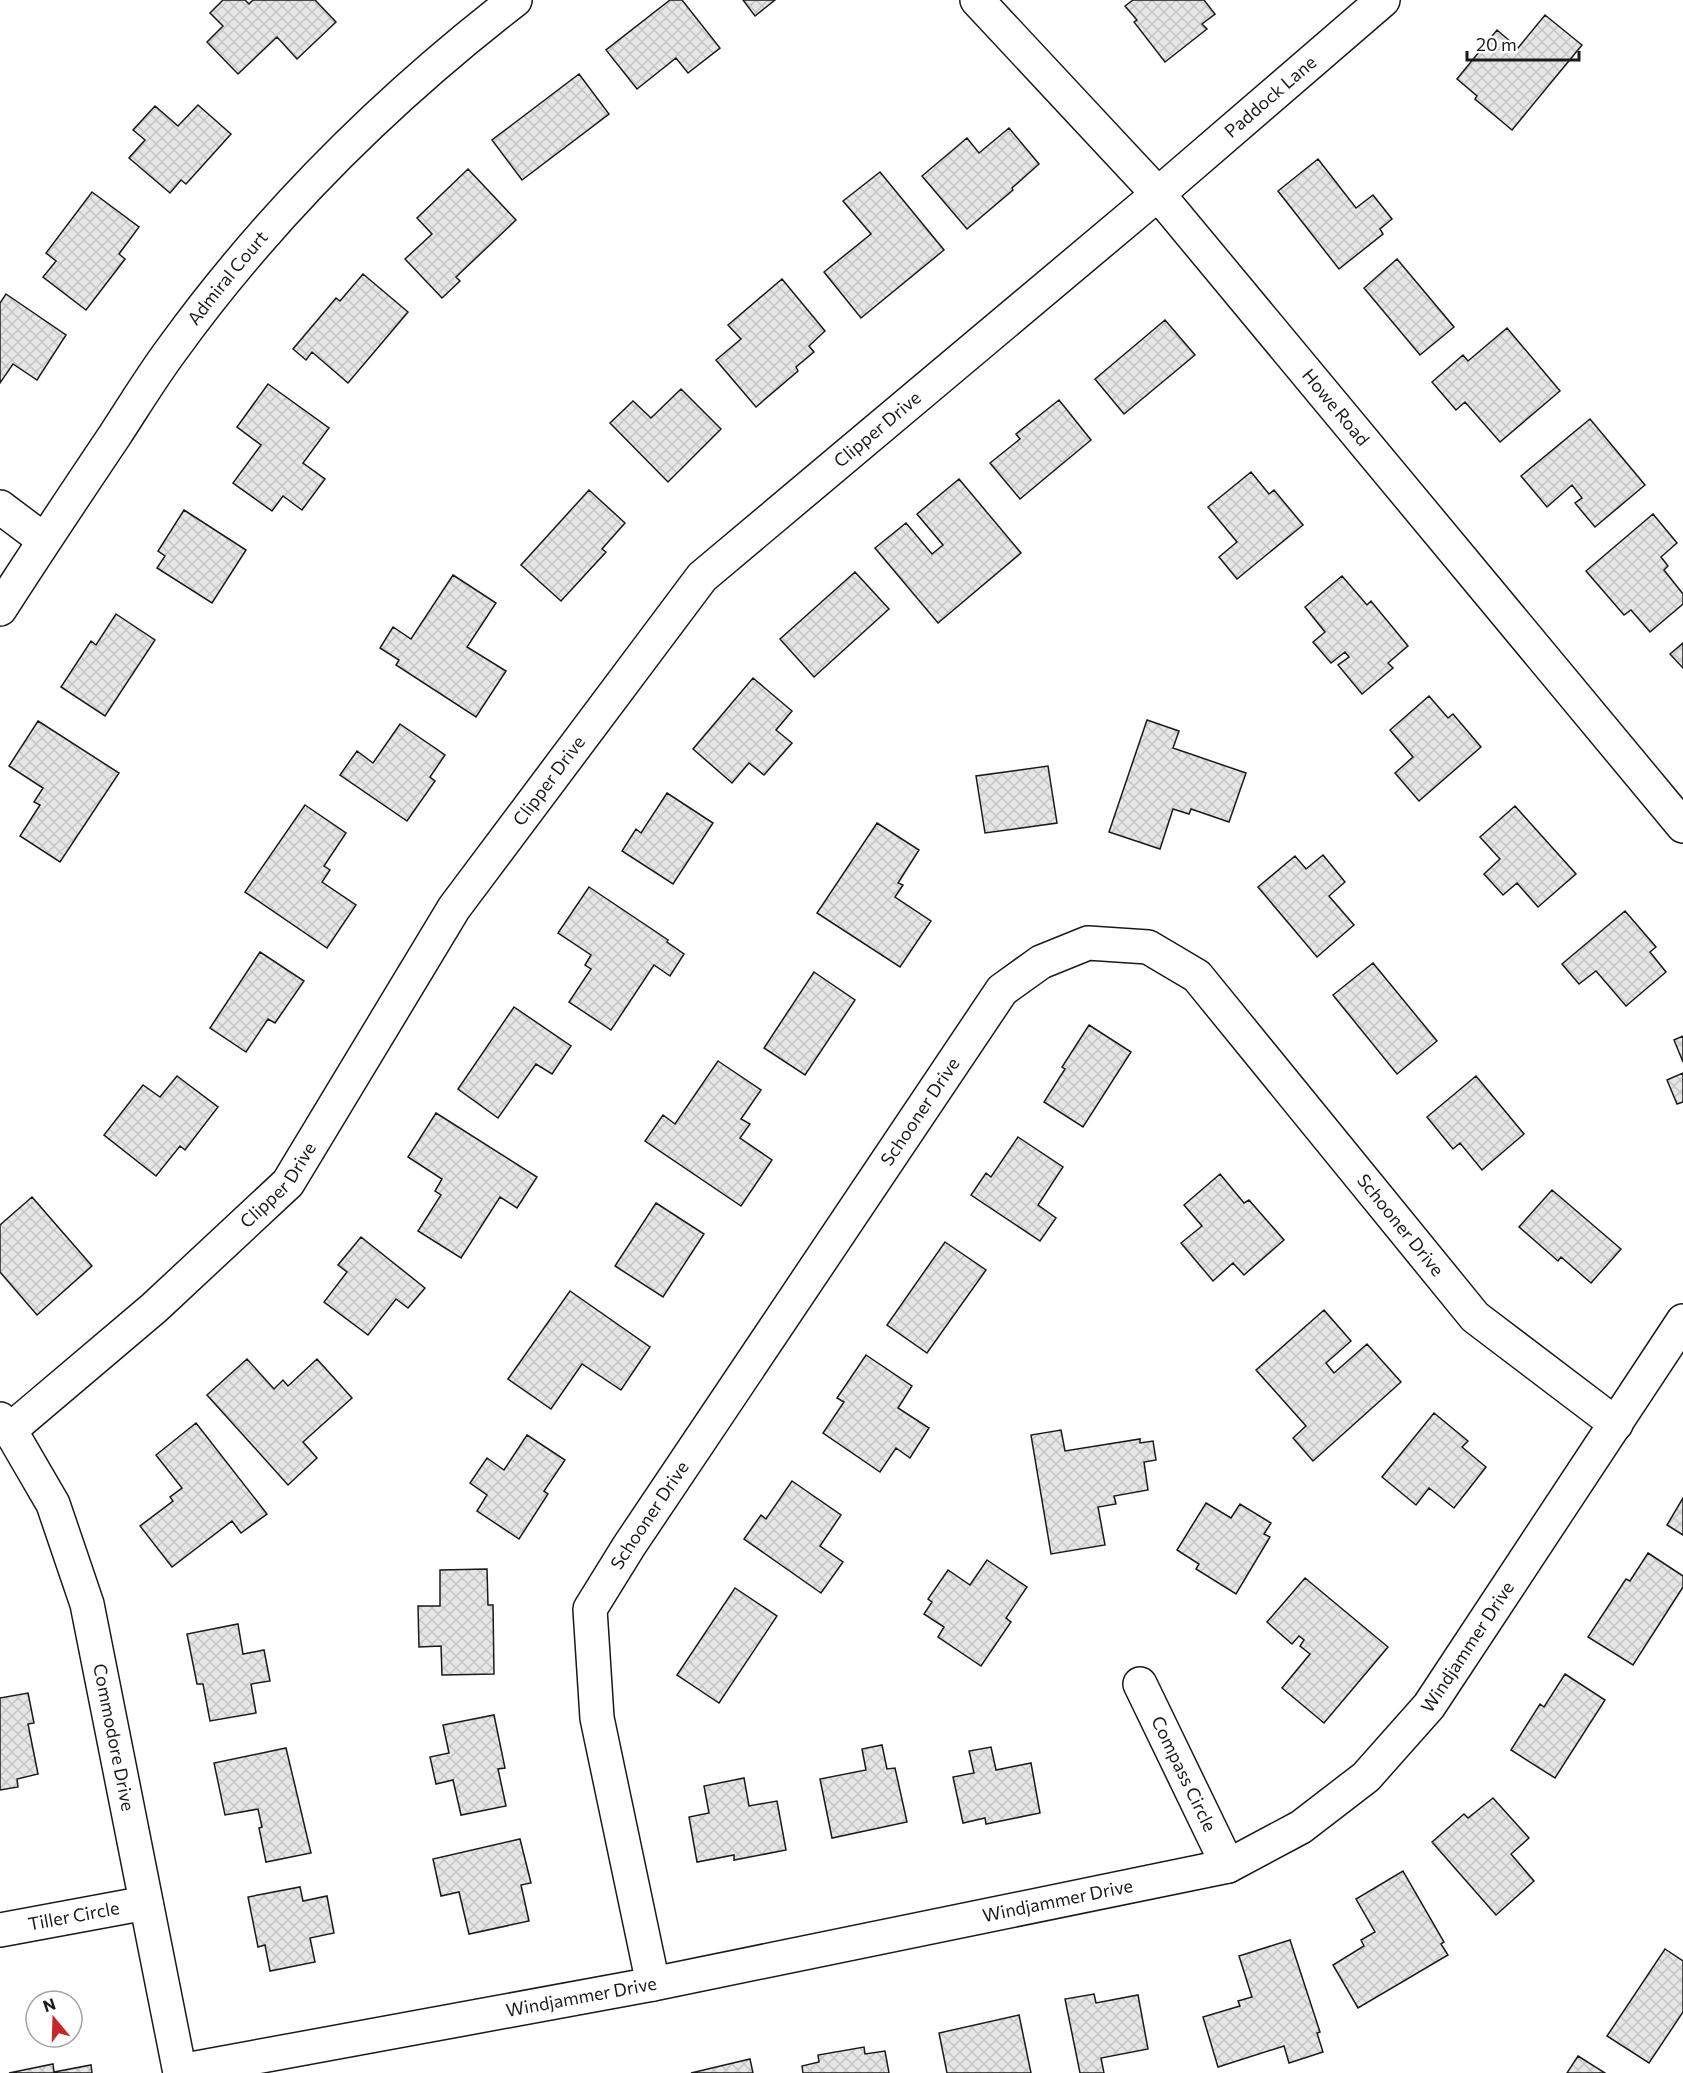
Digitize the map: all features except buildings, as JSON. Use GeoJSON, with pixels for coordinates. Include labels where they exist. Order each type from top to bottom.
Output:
{"type":"FeatureCollection","features":[{"type":"Feature","properties":{"kind":"street","name":"Admiral Court"},"geometry":{"type":"LineString","coordinates":[[0,609],[173,348],[239,265],[308,187],[386,110],[514,0]]}},
{"type":"Feature","properties":{"kind":"street","name":"Howe Road"},"geometry":{"type":"LineString","coordinates":[[977,0],[1158,194],[1683,826]]}},
{"type":"Feature","properties":{"kind":"street","name":"Paddock Lane"},"geometry":{"type":"LineString","coordinates":[[1158,194],[1383,0]]}},
{"type":"Feature","properties":{"kind":"street","name":"Clipper Drive"},"geometry":{"type":"LineString","coordinates":[[5,1424],[154,1308],[288,1183],[454,908],[702,576],[1158,194]]}},
{"type":"Feature","properties":{"kind":"street"},"geometry":{"type":"LineString","coordinates":[[0,507],[44,540]]}},
{"type":"Feature","properties":{"kind":"street","name":"Schooner Drive"},"geometry":{"type":"LineString","coordinates":[[653,1984],[597,1718],[590,1609],[629,1546],[1002,990],[1041,962],[1088,943],[1148,947],[1197,975],[1475,1317],[1616,1424]]}},
{"type":"Feature","properties":{"kind":"street","name":"Windjammer Drive"},"geometry":{"type":"LineString","coordinates":[[180,2072],[653,1984],[1228,1866],[1301,1827],[1366,1777],[1429,1706],[1683,1321]]}},
{"type":"Feature","properties":{"kind":"street","name":"Commodore Drive"},"geometry":{"type":"LineString","coordinates":[[5,1424],[53,1504],[87,1604],[180,2072]]}},
{"type":"Feature","properties":{"kind":"street","name":"Compass Circle"},"geometry":{"type":"LineString","coordinates":[[1140,1684],[1228,1866]]}},
{"type":"Feature","properties":{"kind":"street","name":"Tiller Circle"},"geometry":{"type":"LineString","coordinates":[[0,1930],[146,1903]]}}]}
